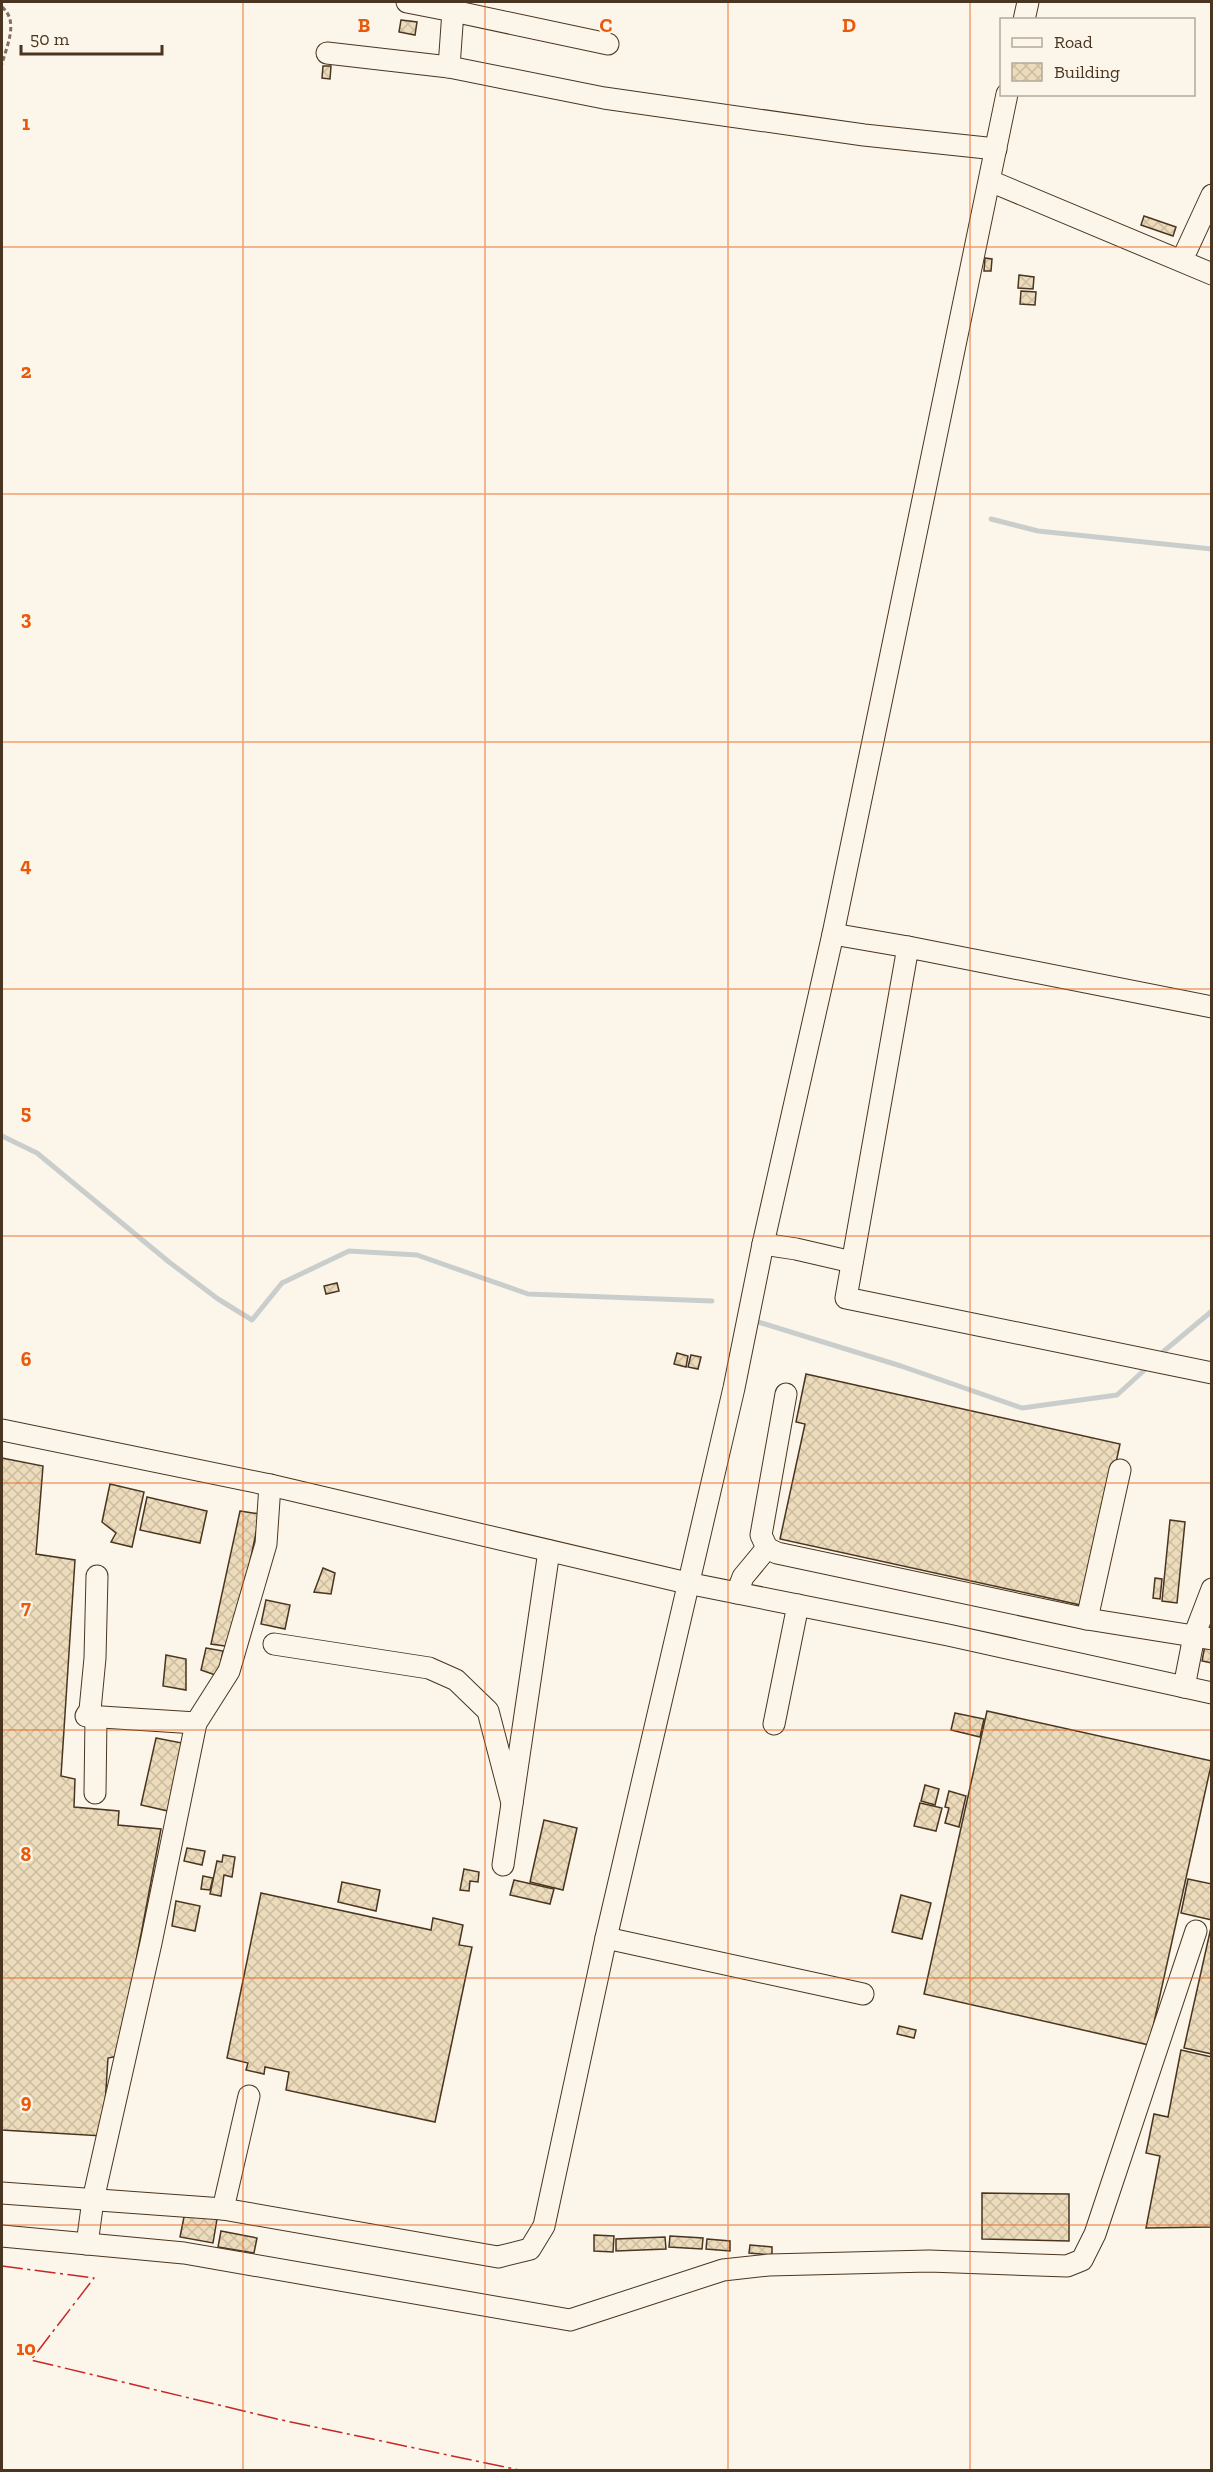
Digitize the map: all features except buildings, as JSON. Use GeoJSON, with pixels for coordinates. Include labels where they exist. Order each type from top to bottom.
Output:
{"type":"FeatureCollection","features":[{"type":"Feature","properties":{"kind":"street"},"geometry":{"type":"LineString","coordinates":[[408,2],[608,44]]}},
{"type":"Feature","properties":{"kind":"street"},"geometry":{"type":"LineString","coordinates":[[1024,18],[1028,2]]}},
{"type":"Feature","properties":{"kind":"street"},"geometry":{"type":"LineString","coordinates":[[449,67],[453,11]]}},
{"type":"Feature","properties":{"kind":"street"},"geometry":{"type":"LineString","coordinates":[[327,53],[449,67],[615,100],[864,135],[996,149]]}},
{"type":"Feature","properties":{"kind":"street"},"geometry":{"type":"LineString","coordinates":[[2,2193],[224,2209],[498,2257],[530,2249],[544,2226],[606,1938],[734,1388],[763,1244],[833,934],[1007,96]]}},
{"type":"Feature","properties":{"kind":"street"},"geometry":{"type":"LineString","coordinates":[[990,181],[1199,266],[1212,195]]}},
{"type":"Feature","properties":{"kind":"street"},"geometry":{"type":"LineString","coordinates":[[833,934],[1212,1007]]}},
{"type":"Feature","properties":{"kind":"street"},"geometry":{"type":"LineString","coordinates":[[908,947],[846,1299],[1212,1373]]}},
{"type":"Feature","properties":{"kind":"street"},"geometry":{"type":"LineString","coordinates":[[763,1244],[852,1262]]}},
{"type":"Feature","properties":{"kind":"street"},"geometry":{"type":"LineString","coordinates":[[786,1394],[761,1534],[767,1548],[777,1553],[1087,1619],[1203,1638]]}},
{"type":"Feature","properties":{"kind":"street"},"geometry":{"type":"LineString","coordinates":[[2,1430],[270,1485],[687,1583],[1212,1693]]}},
{"type":"Feature","properties":{"kind":"street"},"geometry":{"type":"LineString","coordinates":[[1087,1619],[1120,1470]]}},
{"type":"Feature","properties":{"kind":"street"},"geometry":{"type":"LineString","coordinates":[[87,2244],[93,2200],[151,1944],[196,1723],[230,1671],[266,1544],[270,1485]]}},
{"type":"Feature","properties":{"kind":"street"},"geometry":{"type":"LineString","coordinates":[[737,1593],[743,1577],[767,1548]]}},
{"type":"Feature","properties":{"kind":"street"},"geometry":{"type":"LineString","coordinates":[[503,1865],[549,1551]]}},
{"type":"Feature","properties":{"kind":"street"},"geometry":{"type":"LineString","coordinates":[[97,1576],[95,1658],[90,1710],[86,1716],[196,1723]]}},
{"type":"Feature","properties":{"kind":"street"},"geometry":{"type":"LineString","coordinates":[[1184,1687],[1203,1638],[1212,1589]]}},
{"type":"Feature","properties":{"kind":"street"},"geometry":{"type":"LineString","coordinates":[[774,1724],[798,1605]]}},
{"type":"Feature","properties":{"kind":"street"},"geometry":{"type":"LineString","coordinates":[[274,1644],[429,1668],[456,1680],[488,1710],[512,1803]]}},
{"type":"Feature","properties":{"kind":"street"},"geometry":{"type":"LineString","coordinates":[[95,1793],[96,1718]]}},
{"type":"Feature","properties":{"kind":"street"},"geometry":{"type":"LineString","coordinates":[[2,2236],[184,2253],[570,2320],[723,2270],[769,2265],[929,2261],[1067,2266],[1082,2260],[1095,2234],[1196,1931]]}},
{"type":"Feature","properties":{"kind":"street"},"geometry":{"type":"LineString","coordinates":[[606,1938],[863,1994]]}},
{"type":"Feature","properties":{"kind":"street"},"geometry":{"type":"LineString","coordinates":[[224,2209],[249,2096]]}},
{"type":"Feature","properties":{"kind":"path"},"geometry":{"type":"LineString","coordinates":[[2,7],[10,17],[11,32],[2,64]]}},
{"type":"Feature","properties":{"kind":"waterway"},"geometry":{"type":"LineString","coordinates":[[991,519],[1038,531],[1212,549]]}},
{"type":"Feature","properties":{"kind":"waterway"},"geometry":{"type":"LineString","coordinates":[[2,1136],[37,1153],[169,1262],[218,1299],[252,1320],[282,1283],[349,1251],[417,1255],[528,1294],[712,1301]]}},
{"type":"Feature","properties":{"kind":"waterway"},"geometry":{"type":"LineString","coordinates":[[1158,1356],[1212,1311]]}},
{"type":"Feature","properties":{"kind":"waterway"},"geometry":{"type":"LineString","coordinates":[[755,1321],[901,1366],[1022,1408],[1117,1395],[1150,1365]]}},
{"type":"Feature","properties":{"kind":"power"},"geometry":{"type":"LineString","coordinates":[[2,2266],[94,2278],[31,2360],[277,2419],[519,2470]]}}]}
